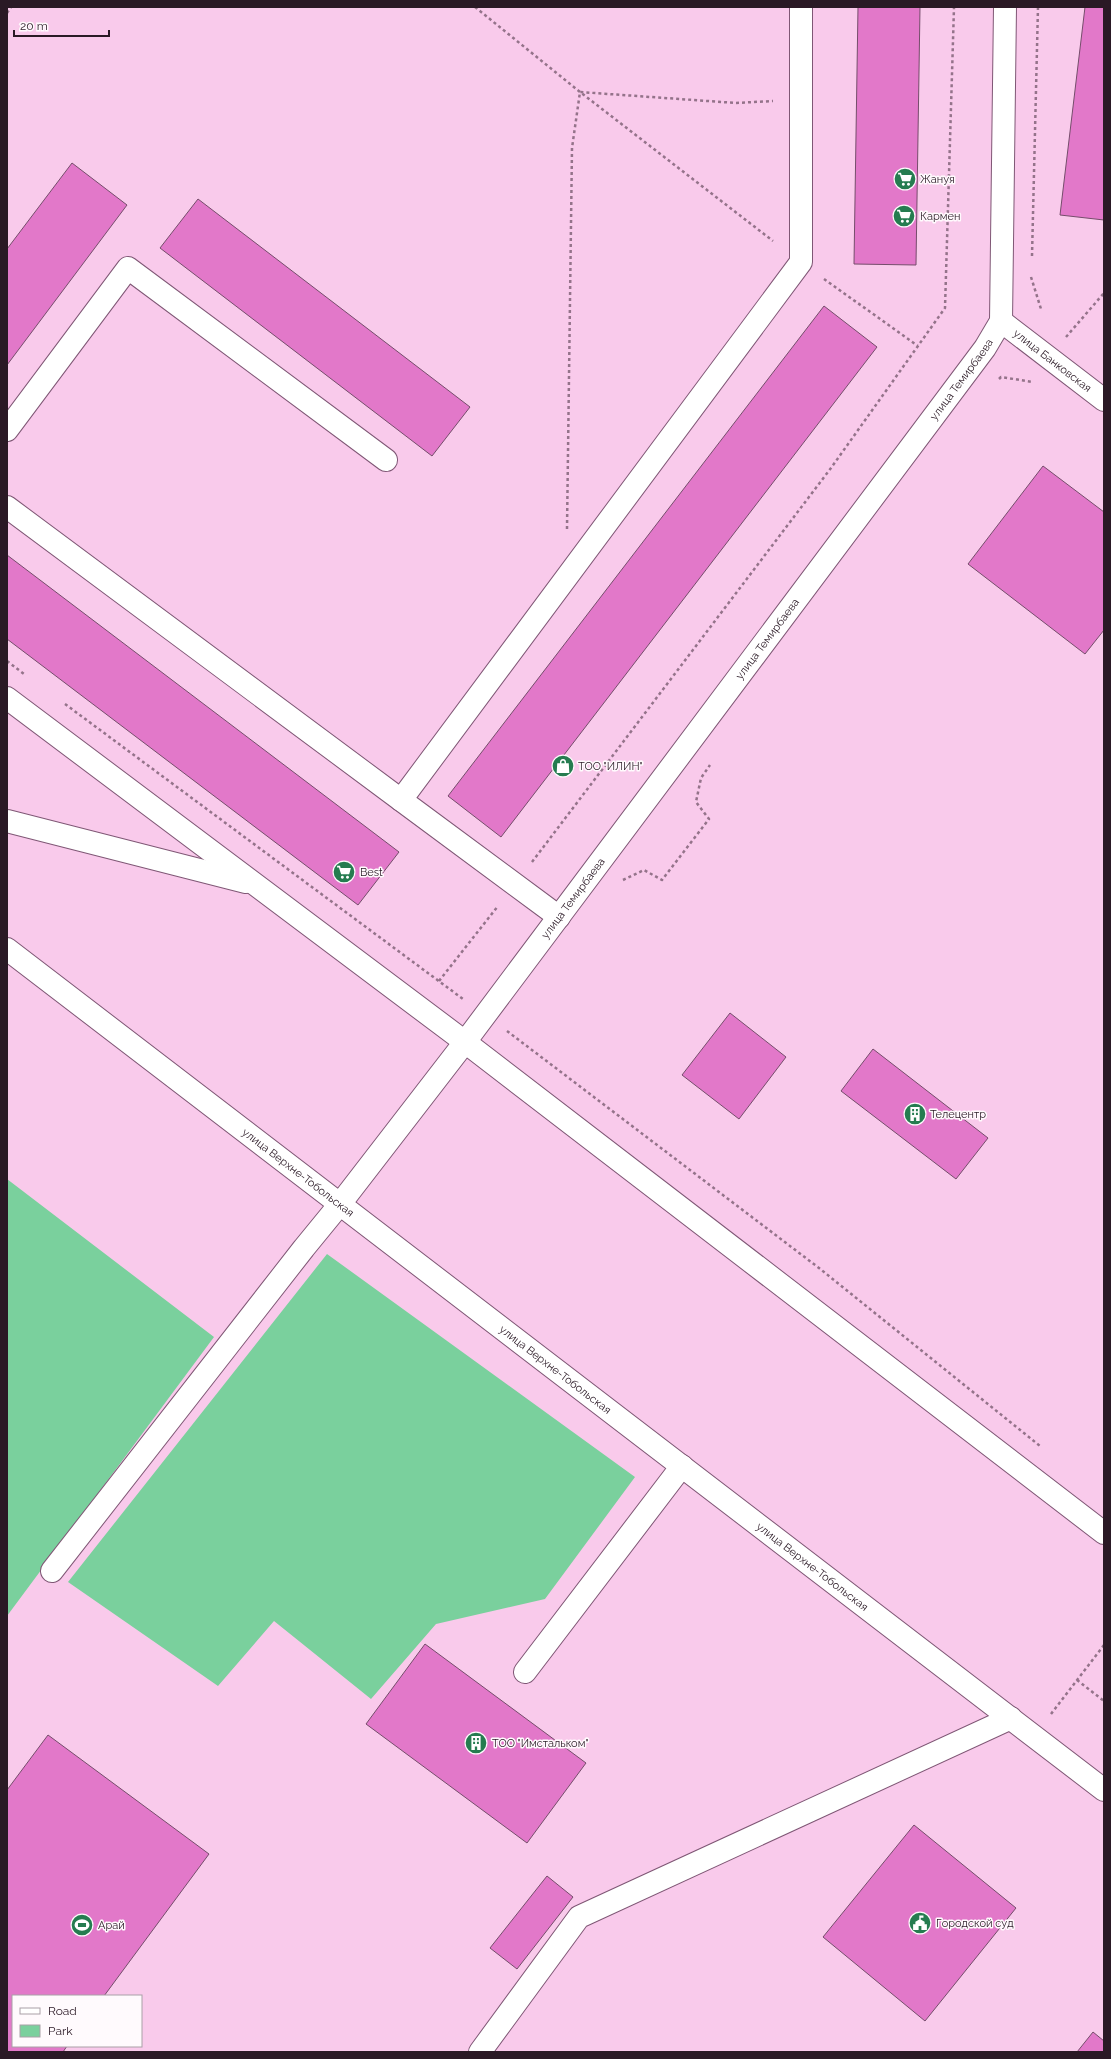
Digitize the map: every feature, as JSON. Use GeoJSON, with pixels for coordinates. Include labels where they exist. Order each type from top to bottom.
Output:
{"type":"FeatureCollection","features":[{"type":"Feature","properties":{"kind":"street"},"geometry":{"type":"LineString","coordinates":[[401,800],[801,262],[801,7]]}},
{"type":"Feature","properties":{"kind":"street","name":"улица Темирбаева"},"geometry":{"type":"LineString","coordinates":[[52,1571],[465,1042],[985,348],[1001,321],[1005,7]]}},
{"type":"Feature","properties":{"kind":"street"},"geometry":{"type":"LineString","coordinates":[[7,430],[128,268],[386,460]]}},
{"type":"Feature","properties":{"kind":"street","name":"улица Банковская"},"geometry":{"type":"LineString","coordinates":[[1001,321],[1104,400]]}},
{"type":"Feature","properties":{"kind":"street"},"geometry":{"type":"LineString","coordinates":[[7,507],[559,917]]}},
{"type":"Feature","properties":{"kind":"street"},"geometry":{"type":"LineString","coordinates":[[7,698],[465,1042],[1104,1533]]}},
{"type":"Feature","properties":{"kind":"street"},"geometry":{"type":"LineString","coordinates":[[7,821],[255,884]]}},
{"type":"Feature","properties":{"kind":"street","name":"улица Верхне-Тобольская"},"geometry":{"type":"LineString","coordinates":[[7,949],[1034,1736],[1102,1785]]}},
{"type":"Feature","properties":{"kind":"street"},"geometry":{"type":"LineString","coordinates":[[525,1672],[682,1466]]}},
{"type":"Feature","properties":{"kind":"street"},"geometry":{"type":"LineString","coordinates":[[480,2052],[579,1916],[1011,1718]]}},
{"type":"Feature","properties":{"kind":"path"},"geometry":{"type":"LineString","coordinates":[[7,13],[11,7]]}},
{"type":"Feature","properties":{"kind":"path"},"geometry":{"type":"LineString","coordinates":[[475,7],[580,92],[801,262],[918,346]]}},
{"type":"Feature","properties":{"kind":"path"},"geometry":{"type":"LineString","coordinates":[[439,981],[515,884],[826,474],[945,308],[954,7]]}},
{"type":"Feature","properties":{"kind":"path"},"geometry":{"type":"LineString","coordinates":[[1032,262],[1038,7]]}},
{"type":"Feature","properties":{"kind":"path"},"geometry":{"type":"LineString","coordinates":[[580,92],[736,103],[801,99]]}},
{"type":"Feature","properties":{"kind":"path"},"geometry":{"type":"LineString","coordinates":[[567,531],[572,148],[580,92]]}},
{"type":"Feature","properties":{"kind":"path"},"geometry":{"type":"LineString","coordinates":[[1032,270],[1031,278],[1041,309]]}},
{"type":"Feature","properties":{"kind":"path"},"geometry":{"type":"LineString","coordinates":[[1062,342],[1104,293]]}},
{"type":"Feature","properties":{"kind":"path"},"geometry":{"type":"LineString","coordinates":[[997,382],[1000,377],[1040,383]]}},
{"type":"Feature","properties":{"kind":"path"},"geometry":{"type":"LineString","coordinates":[[7,661],[26,675]]}},
{"type":"Feature","properties":{"kind":"path"},"geometry":{"type":"LineString","coordinates":[[58,699],[485,1015],[819,1268],[1042,1448]]}},
{"type":"Feature","properties":{"kind":"path"},"geometry":{"type":"LineString","coordinates":[[622,880],[644,870],[662,880],[709,819],[696,802],[701,778],[712,762]]}},
{"type":"Feature","properties":{"kind":"path"},"geometry":{"type":"LineString","coordinates":[[509,1033],[514,1026]]}},
{"type":"Feature","properties":{"kind":"path"},"geometry":{"type":"LineString","coordinates":[[1034,1736],[1104,1645]]}},
{"type":"Feature","properties":{"kind":"path"},"geometry":{"type":"LineString","coordinates":[[1077,1680],[1104,1701]]}},
{"type":"Feature","properties":{"kind":"green space"},"geometry":{"type":"Polygon","coordinates":[[[7,1179],[214,1337],[7,1616],[7,1179]]]}},
{"type":"Feature","properties":{"kind":"green space"},"geometry":{"type":"Polygon","coordinates":[[[327,1254],[635,1477],[545,1599],[436,1624],[371,1699],[274,1621],[218,1686],[68,1582],[327,1254]]]}},
{"type":"Feature","properties":{"kind":"building"},"geometry":{"type":"Polygon","coordinates":[[[858,7],[920,7],[916,265],[854,264],[858,7]]]}},
{"type":"Feature","properties":{"kind":"building"},"geometry":{"type":"Polygon","coordinates":[[[1085,7],[1104,7],[1104,220],[1060,215],[1085,7]]]}},
{"type":"Feature","properties":{"kind":"building"},"geometry":{"type":"Polygon","coordinates":[[[72,163],[127,205],[7,365],[7,249],[72,163]]]}},
{"type":"Feature","properties":{"kind":"building"},"geometry":{"type":"Polygon","coordinates":[[[198,199],[470,407],[432,456],[160,248],[198,199]]]}},
{"type":"Feature","properties":{"kind":"building"},"geometry":{"type":"Polygon","coordinates":[[[824,306],[877,347],[501,837],[448,796],[824,306]]]}},
{"type":"Feature","properties":{"kind":"building"},"geometry":{"type":"Polygon","coordinates":[[[1043,466],[1104,512],[1104,630],[1085,654],[968,564],[1043,466]]]}},
{"type":"Feature","properties":{"kind":"building"},"geometry":{"type":"Polygon","coordinates":[[[7,555],[399,852],[358,905],[7,639],[7,555]]]}},
{"type":"Feature","properties":{"kind":"building"},"geometry":{"type":"Polygon","coordinates":[[[730,1013],[786,1057],[739,1119],[682,1075],[730,1013]]]}},
{"type":"Feature","properties":{"kind":"building","name":"Телецентр"},"geometry":{"type":"Polygon","coordinates":[[[873,1049],[988,1138],[956,1179],[841,1091],[873,1049]]]}},
{"type":"Feature","properties":{"kind":"building","name":"ТОО \"Имстальком\""},"geometry":{"type":"Polygon","coordinates":[[[425,1644],[586,1763],[527,1843],[366,1724],[425,1644]]]}},
{"type":"Feature","properties":{"kind":"building","name":"Арай"},"geometry":{"type":"Polygon","coordinates":[[[48,1735],[209,1854],[105,1995],[12,1995],[12,2047],[66,2047],[63,2052],[7,2052],[7,1790],[48,1735]]]}},
{"type":"Feature","properties":{"kind":"building","name":"Городской суд"},"geometry":{"type":"Polygon","coordinates":[[[914,1825],[1016,1908],[925,2021],[823,1937],[914,1825]]]}},
{"type":"Feature","properties":{"kind":"building"},"geometry":{"type":"Polygon","coordinates":[[[547,1876],[573,1897],[517,1969],[490,1948],[547,1876]]]}},
{"type":"Feature","properties":{"kind":"building"},"geometry":{"type":"Polygon","coordinates":[[[1093,2032],[1104,2041],[1104,2052],[1077,2052],[1093,2032]]]}},
{"type":"Feature","properties":{"kind":"place","name":"Жануя"},"geometry":{"type":"Point","coordinates":[905,179]}},
{"type":"Feature","properties":{"kind":"place","name":"Кармен"},"geometry":{"type":"Point","coordinates":[904,216]}},
{"type":"Feature","properties":{"kind":"place","name":"ТОО \"ИЛИН\""},"geometry":{"type":"Point","coordinates":[563,766]}},
{"type":"Feature","properties":{"kind":"place","name":"Best"},"geometry":{"type":"Point","coordinates":[344,872]}},
{"type":"Feature","properties":{"kind":"place","name":"Телецентр"},"geometry":{"type":"Point","coordinates":[915,1114]}},
{"type":"Feature","properties":{"kind":"place","name":"ТОО \"Имстальком\""},"geometry":{"type":"Point","coordinates":[476,1743]}},
{"type":"Feature","properties":{"kind":"place","name":"Городской суд"},"geometry":{"type":"Point","coordinates":[920,1923]}},
{"type":"Feature","properties":{"kind":"place","name":"Арай"},"geometry":{"type":"Point","coordinates":[82,1925]}}]}
